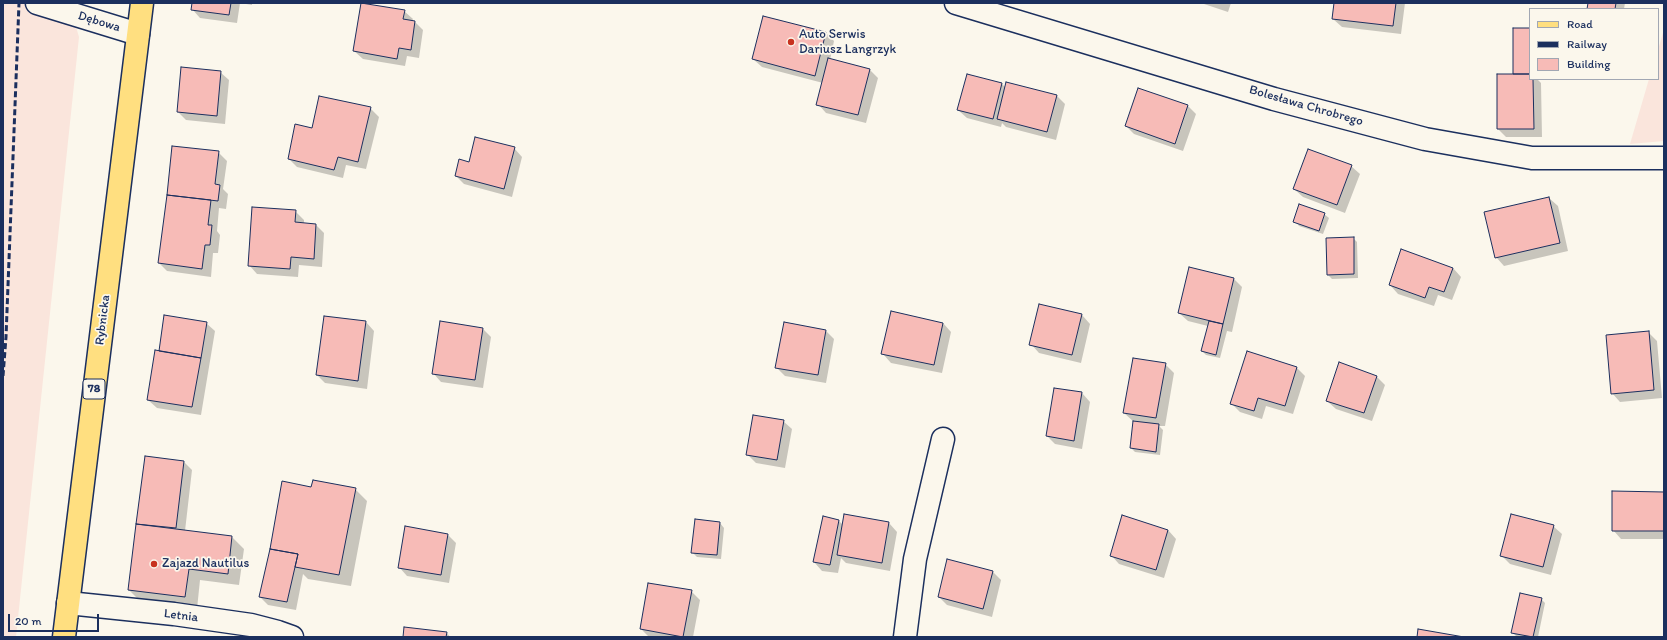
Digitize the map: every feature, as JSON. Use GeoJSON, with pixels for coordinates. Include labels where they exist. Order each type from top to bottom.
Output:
{"type":"FeatureCollection","features":[{"type":"Feature","properties":{"kind":"main road","name":"Rybnicka"},"geometry":{"type":"LineString","coordinates":[[64,637],[142,3]]}},
{"type":"Feature","properties":{"kind":"street","name":"Dębowa"},"geometry":{"type":"LineString","coordinates":[[37,3],[138,34]]}},
{"type":"Feature","properties":{"kind":"street","name":"Bolesława Chrobrego"},"geometry":{"type":"LineString","coordinates":[[956,3],[1274,98],[1425,139],[1532,158],[1664,158]]}},
{"type":"Feature","properties":{"kind":"street"},"geometry":{"type":"LineString","coordinates":[[905,637],[915,559],[943,439]]}},
{"type":"Feature","properties":{"kind":"street","name":"Letnia"},"geometry":{"type":"LineString","coordinates":[[68,603],[174,614],[250,625],[292,637]]}},
{"type":"Feature","properties":{"kind":"shaded area"},"geometry":{"type":"Polygon","coordinates":[[[3,3],[69,3],[79,37],[16,637],[3,637],[3,3]]]}},
{"type":"Feature","properties":{"kind":"shaded area"},"geometry":{"type":"Polygon","coordinates":[[[1664,29],[1664,141],[1630,144],[1649,80],[1659,80],[1659,46],[1664,29]]]}},
{"type":"Feature","properties":{"kind":"building"},"geometry":{"type":"Polygon","coordinates":[[[192,3],[231,3],[229,15],[191,10],[192,3]]]}},
{"type":"Feature","properties":{"kind":"building"},"geometry":{"type":"Polygon","coordinates":[[[361,3],[405,10],[403,19],[415,21],[411,50],[399,48],[397,59],[353,51],[361,3]]]}},
{"type":"Feature","properties":{"kind":"building"},"geometry":{"type":"Polygon","coordinates":[[[1334,3],[1396,3],[1393,26],[1332,19],[1334,3]]]}},
{"type":"Feature","properties":{"kind":"building"},"geometry":{"type":"Polygon","coordinates":[[[1588,3],[1616,3],[1615,8],[1587,8],[1588,3]]]}},
{"type":"Feature","properties":{"kind":"building"},"geometry":{"type":"Polygon","coordinates":[[[763,16],[826,32],[815,76],[752,59],[763,16]]]}},
{"type":"Feature","properties":{"kind":"building"},"geometry":{"type":"Polygon","coordinates":[[[1513,28],[1529,28],[1529,74],[1513,74],[1513,28]]]}},
{"type":"Feature","properties":{"kind":"building"},"geometry":{"type":"Polygon","coordinates":[[[828,58],[870,69],[858,115],[816,105],[828,58]]]}},
{"type":"Feature","properties":{"kind":"building"},"geometry":{"type":"Polygon","coordinates":[[[181,67],[221,71],[217,116],[177,112],[181,67]]]}},
{"type":"Feature","properties":{"kind":"building"},"geometry":{"type":"Polygon","coordinates":[[[967,74],[1002,83],[993,119],[957,110],[967,74]]]}},
{"type":"Feature","properties":{"kind":"building"},"geometry":{"type":"Polygon","coordinates":[[[1497,74],[1529,74],[1529,80],[1533,80],[1534,129],[1497,129],[1497,74]]]}},
{"type":"Feature","properties":{"kind":"building"},"geometry":{"type":"Polygon","coordinates":[[[1006,82],[1057,95],[1047,132],[997,119],[1006,82]]]}},
{"type":"Feature","properties":{"kind":"building"},"geometry":{"type":"Polygon","coordinates":[[[1138,88],[1188,105],[1175,144],[1125,126],[1138,88]]]}},
{"type":"Feature","properties":{"kind":"building"},"geometry":{"type":"Polygon","coordinates":[[[319,96],[371,107],[358,162],[338,157],[334,170],[288,159],[295,124],[312,128],[319,96]]]}},
{"type":"Feature","properties":{"kind":"building"},"geometry":{"type":"Polygon","coordinates":[[[475,137],[515,147],[504,189],[455,176],[459,159],[469,162],[475,137]]]}},
{"type":"Feature","properties":{"kind":"building"},"geometry":{"type":"Polygon","coordinates":[[[172,146],[219,151],[215,184],[220,185],[218,201],[167,195],[172,146]]]}},
{"type":"Feature","properties":{"kind":"building"},"geometry":{"type":"Polygon","coordinates":[[[1308,149],[1352,165],[1337,205],[1293,189],[1308,149]]]}},
{"type":"Feature","properties":{"kind":"building"},"geometry":{"type":"Polygon","coordinates":[[[167,195],[211,200],[208,225],[212,225],[210,245],[205,245],[202,269],[158,263],[167,195]]]}},
{"type":"Feature","properties":{"kind":"building"},"geometry":{"type":"Polygon","coordinates":[[[1549,197],[1560,243],[1495,258],[1484,212],[1549,197]]]}},
{"type":"Feature","properties":{"kind":"building"},"geometry":{"type":"Polygon","coordinates":[[[1299,204],[1325,213],[1319,231],[1293,222],[1299,204]]]}},
{"type":"Feature","properties":{"kind":"building"},"geometry":{"type":"Polygon","coordinates":[[[252,207],[296,210],[295,222],[316,224],[314,259],[291,257],[290,269],[248,266],[252,207]]]}},
{"type":"Feature","properties":{"kind":"building"},"geometry":{"type":"Polygon","coordinates":[[[1354,237],[1354,274],[1327,275],[1326,238],[1354,237]]]}},
{"type":"Feature","properties":{"kind":"building"},"geometry":{"type":"Polygon","coordinates":[[[1401,249],[1453,268],[1444,292],[1429,287],[1425,298],[1389,285],[1401,249]]]}},
{"type":"Feature","properties":{"kind":"building"},"geometry":{"type":"Polygon","coordinates":[[[1189,267],[1234,278],[1223,324],[1178,313],[1189,267]]]}},
{"type":"Feature","properties":{"kind":"building"},"geometry":{"type":"Polygon","coordinates":[[[1039,304],[1082,314],[1072,355],[1029,345],[1039,304]]]}},
{"type":"Feature","properties":{"kind":"building"},"geometry":{"type":"Polygon","coordinates":[[[891,311],[943,323],[934,365],[881,354],[891,311]]]}},
{"type":"Feature","properties":{"kind":"building"},"geometry":{"type":"Polygon","coordinates":[[[164,315],[207,322],[201,358],[159,351],[164,315]]]}},
{"type":"Feature","properties":{"kind":"building"},"geometry":{"type":"Polygon","coordinates":[[[324,316],[366,321],[358,381],[316,375],[324,316]]]}},
{"type":"Feature","properties":{"kind":"building"},"geometry":{"type":"Polygon","coordinates":[[[440,321],[483,328],[475,380],[432,374],[440,321]]]}},
{"type":"Feature","properties":{"kind":"building"},"geometry":{"type":"Polygon","coordinates":[[[1209,321],[1223,324],[1216,355],[1201,351],[1209,321]]]}},
{"type":"Feature","properties":{"kind":"building"},"geometry":{"type":"Polygon","coordinates":[[[784,322],[826,330],[818,375],[775,368],[784,322]]]}},
{"type":"Feature","properties":{"kind":"building"},"geometry":{"type":"Polygon","coordinates":[[[1649,331],[1654,390],[1611,394],[1606,335],[1649,331]]]}},
{"type":"Feature","properties":{"kind":"building"},"geometry":{"type":"Polygon","coordinates":[[[155,350],[201,358],[192,407],[147,400],[155,350]]]}},
{"type":"Feature","properties":{"kind":"building"},"geometry":{"type":"Polygon","coordinates":[[[1247,351],[1297,367],[1285,406],[1258,398],[1254,411],[1230,404],[1247,351]]]}},
{"type":"Feature","properties":{"kind":"building"},"geometry":{"type":"Polygon","coordinates":[[[1133,358],[1166,363],[1156,418],[1123,413],[1133,358]]]}},
{"type":"Feature","properties":{"kind":"building"},"geometry":{"type":"Polygon","coordinates":[[[1339,362],[1377,376],[1364,413],[1326,401],[1339,362]]]}},
{"type":"Feature","properties":{"kind":"building"},"geometry":{"type":"Polygon","coordinates":[[[1054,388],[1082,392],[1074,441],[1046,436],[1054,388]]]}},
{"type":"Feature","properties":{"kind":"building"},"geometry":{"type":"Polygon","coordinates":[[[753,415],[784,420],[777,460],[746,455],[753,415]]]}},
{"type":"Feature","properties":{"kind":"building"},"geometry":{"type":"Polygon","coordinates":[[[1133,421],[1159,424],[1156,452],[1130,448],[1133,421]]]}},
{"type":"Feature","properties":{"kind":"building"},"geometry":{"type":"Polygon","coordinates":[[[145,456],[184,461],[176,528],[136,524],[145,456]]]}},
{"type":"Feature","properties":{"kind":"building"},"geometry":{"type":"Polygon","coordinates":[[[313,480],[356,488],[339,575],[295,567],[298,554],[270,549],[282,481],[311,487],[313,480]]]}},
{"type":"Feature","properties":{"kind":"building"},"geometry":{"type":"Polygon","coordinates":[[[1612,491],[1664,492],[1664,531],[1612,531],[1612,491]]]}},
{"type":"Feature","properties":{"kind":"building"},"geometry":{"type":"Polygon","coordinates":[[[844,514],[889,522],[882,563],[837,555],[844,514]]]}},
{"type":"Feature","properties":{"kind":"building"},"geometry":{"type":"Polygon","coordinates":[[[1511,514],[1554,525],[1543,567],[1500,556],[1511,514]]]}},
{"type":"Feature","properties":{"kind":"building"},"geometry":{"type":"Polygon","coordinates":[[[1122,515],[1168,530],[1156,570],[1110,556],[1122,515]]]}},
{"type":"Feature","properties":{"kind":"building"},"geometry":{"type":"Polygon","coordinates":[[[823,516],[839,520],[830,565],[813,562],[823,516]]]}},
{"type":"Feature","properties":{"kind":"building"},"geometry":{"type":"Polygon","coordinates":[[[695,519],[720,522],[717,555],[691,553],[695,519]]]}},
{"type":"Feature","properties":{"kind":"building"},"geometry":{"type":"Polygon","coordinates":[[[136,524],[232,536],[228,574],[189,569],[185,597],[128,590],[136,524]]]}},
{"type":"Feature","properties":{"kind":"building"},"geometry":{"type":"Polygon","coordinates":[[[405,526],[448,534],[441,575],[398,568],[405,526]]]}},
{"type":"Feature","properties":{"kind":"building"},"geometry":{"type":"Polygon","coordinates":[[[270,549],[298,554],[287,602],[259,597],[270,549]]]}},
{"type":"Feature","properties":{"kind":"building"},"geometry":{"type":"Polygon","coordinates":[[[947,559],[993,571],[983,609],[938,597],[947,559]]]}},
{"type":"Feature","properties":{"kind":"building"},"geometry":{"type":"Polygon","coordinates":[[[648,583],[692,590],[683,637],[640,629],[648,583]]]}},
{"type":"Feature","properties":{"kind":"building"},"geometry":{"type":"Polygon","coordinates":[[[1520,593],[1542,598],[1533,637],[1511,633],[1520,593]]]}},
{"type":"Feature","properties":{"kind":"building"},"geometry":{"type":"Polygon","coordinates":[[[404,627],[447,632],[446,637],[403,637],[404,627]]]}},
{"type":"Feature","properties":{"kind":"building"},"geometry":{"type":"Polygon","coordinates":[[[1418,629],[1464,637],[1417,637],[1418,629]]]}},
{"type":"Feature","properties":{"kind":"railway"},"geometry":{"type":"LineString","coordinates":[[3,376],[6,337],[19,3]]}},
{"type":"Feature","properties":{"kind":"place","name":"Auto Serwis Dariusz Langrzyk"},"geometry":{"type":"Point","coordinates":[791,42]}},
{"type":"Feature","properties":{"kind":"place","name":"Zajazd Nautilus"},"geometry":{"type":"Point","coordinates":[154,564]}}]}
